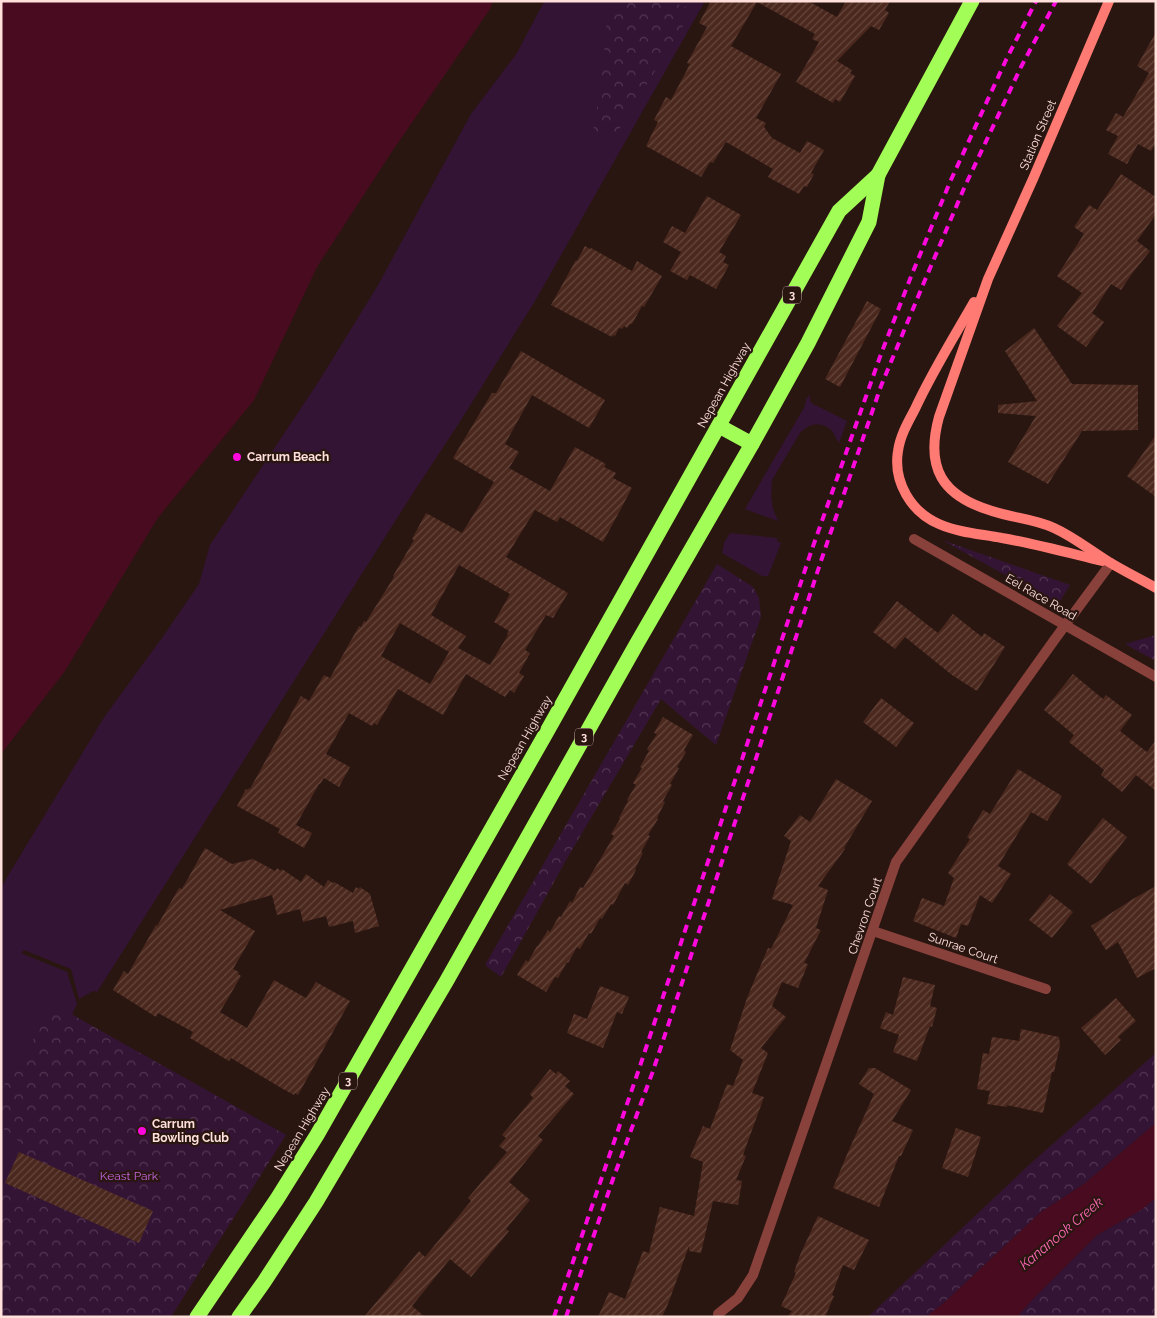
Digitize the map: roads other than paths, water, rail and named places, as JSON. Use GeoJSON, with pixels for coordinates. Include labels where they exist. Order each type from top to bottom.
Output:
{"type":"FeatureCollection","features":[{"type":"Feature","properties":{"kind":"highway","name":"Nepean Highway"},"geometry":{"type":"LineString","coordinates":[[239,1317],[316,1202],[426,1016],[752,444],[808,343],[869,222],[878,175],[972,1]]}},
{"type":"Feature","properties":{"kind":"highway","name":"Nepean Highway"},"geometry":{"type":"LineString","coordinates":[[197,1317],[277,1199],[318,1134],[545,735],[839,211],[878,175]]}},
{"type":"Feature","properties":{"kind":"highway"},"geometry":{"type":"LineString","coordinates":[[719,426],[752,444]]}},
{"type":"Feature","properties":{"kind":"street","name":"Station Street"},"geometry":{"type":"LineString","coordinates":[[1109,1],[988,279],[936,427],[934,451],[939,474],[952,491],[967,501],[993,512],[1053,527],[1111,563]]}},
{"type":"Feature","properties":{"kind":"street","name":"Station Street"},"geometry":{"type":"LineString","coordinates":[[988,279],[929,381],[902,434],[898,451],[897,470],[906,495],[922,514],[945,526],[1111,563]]}},
{"type":"Feature","properties":{"kind":"street","name":"Eel Race Road"},"geometry":{"type":"LineString","coordinates":[[914,540],[1156,677]]}},
{"type":"Feature","properties":{"kind":"street"},"geometry":{"type":"LineString","coordinates":[[1111,563],[1156,588]]}},
{"type":"Feature","properties":{"kind":"street","name":"Chevron Court"},"geometry":{"type":"LineString","coordinates":[[718,1314],[738,1298],[753,1275],[896,862],[1111,563]]}},
{"type":"Feature","properties":{"kind":"street","name":"Sunrae Court"},"geometry":{"type":"LineString","coordinates":[[873,931],[1046,989]]}},
{"type":"Feature","properties":{"kind":"water"},"geometry":{"type":"Polygon","coordinates":[[[1,1],[493,1],[490,9],[391,153],[317,267],[254,400],[157,519],[65,671],[1,754],[1,1]]]}},
{"type":"Feature","properties":{"kind":"water","name":"Kananook Creek"},"geometry":{"type":"Polygon","coordinates":[[[1156,1123],[1156,1198],[1141,1210],[1097,1235],[1017,1317],[926,1317],[945,1302],[1041,1212],[1084,1184],[1156,1123]]]}},
{"type":"Feature","properties":{"kind":"railway"},"geometry":{"type":"LineString","coordinates":[[554,1317],[639,1069],[811,552],[881,354],[950,182],[1006,60],[1036,1]]}},
{"type":"Feature","properties":{"kind":"railway"},"geometry":{"type":"LineString","coordinates":[[566,1317],[613,1179],[653,1071],[824,552],[881,386],[965,186],[1021,67],[1056,1]]}},
{"type":"Feature","properties":{"kind":"place","name":"Carrum Beach"},"geometry":{"type":"Point","coordinates":[237,457]}},
{"type":"Feature","properties":{"kind":"place","name":"Carrum Bowling Club"},"geometry":{"type":"Point","coordinates":[142,1131]}},
{"type":"Feature","properties":{"kind":"park label","name":"Keast Park"},"geometry":{"type":"Point","coordinates":[129,1176]}}]}
